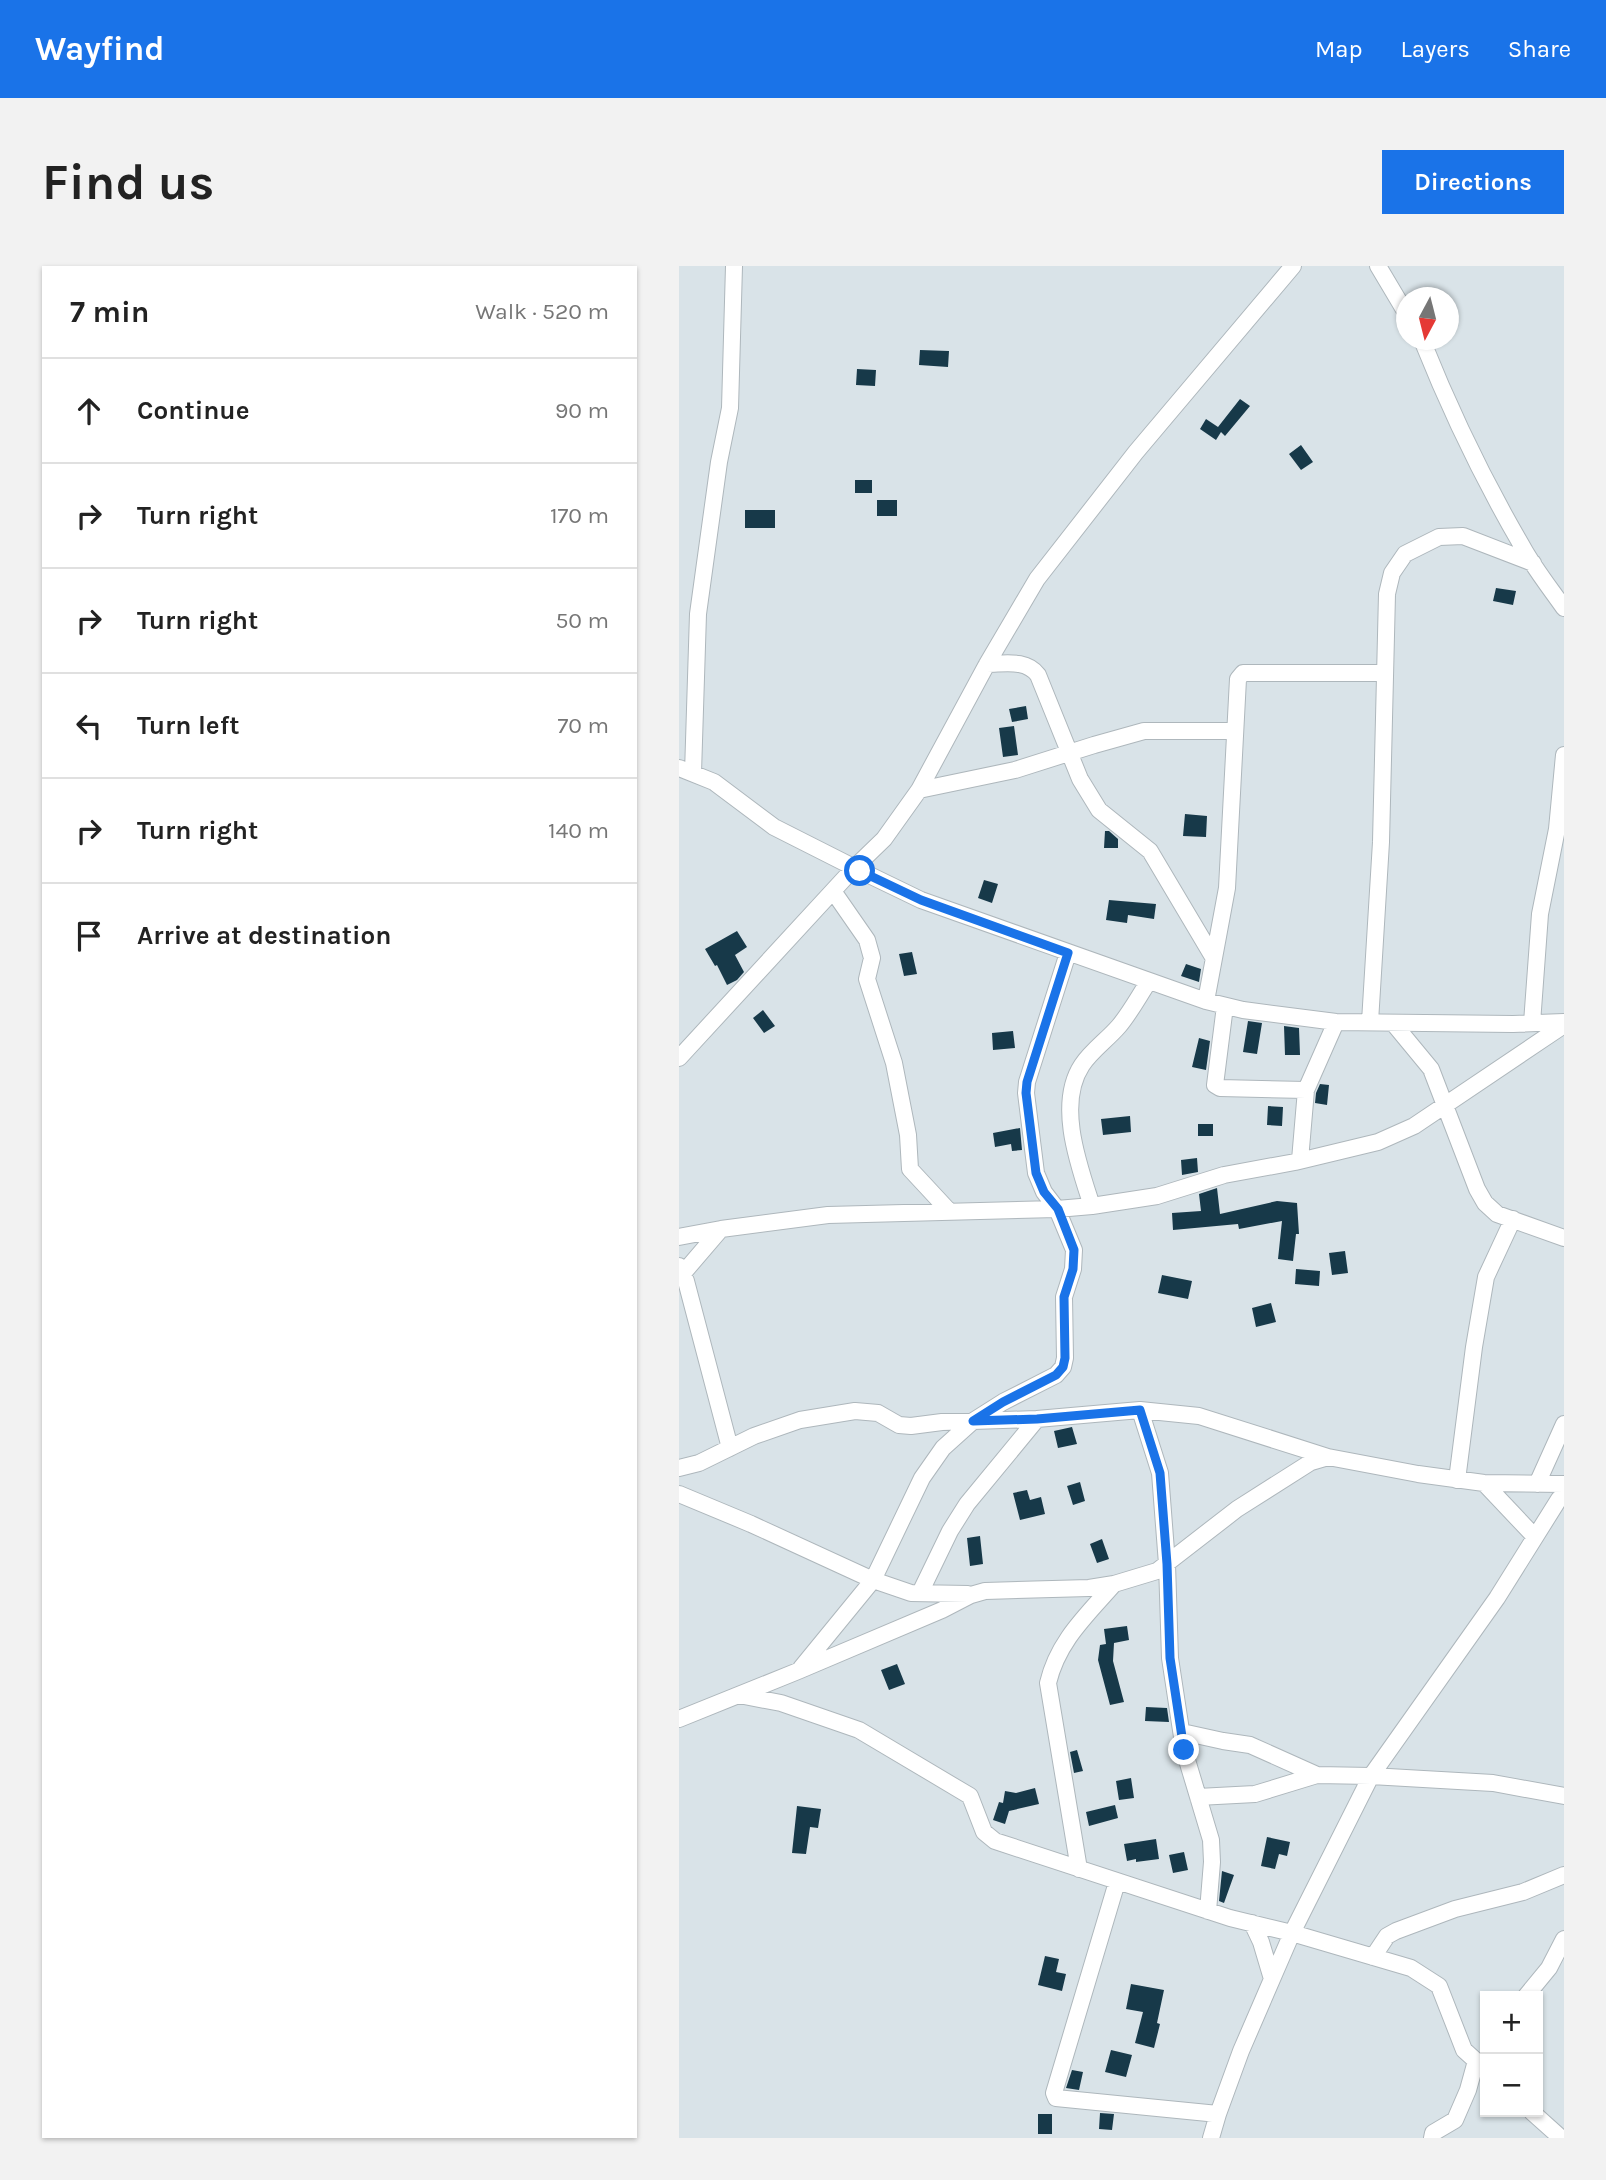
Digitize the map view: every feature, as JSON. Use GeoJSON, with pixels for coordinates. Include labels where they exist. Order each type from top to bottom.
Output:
{"type":"FeatureCollection","features":[{"type":"Feature","properties":{"kind":"street"},"geometry":{"type":"LineString","coordinates":[[734,266],[730,408],[719,462],[698,614],[686,771],[713,782],[774,827],[921,900],[1206,1001],[1288,1017],[1336,1022],[1564,1023]]}},
{"type":"Feature","properties":{"kind":"street"},"geometry":{"type":"LineString","coordinates":[[679,1058],[884,839],[919,790],[987,664],[1038,579],[1136,452],[1293,266]]}},
{"type":"Feature","properties":{"kind":"street"},"geometry":{"type":"LineString","coordinates":[[1378,266],[1396,296]]}},
{"type":"Feature","properties":{"kind":"street"},"geometry":{"type":"LineString","coordinates":[[1426,350],[1483,474],[1523,549],[1564,608]]}},
{"type":"Feature","properties":{"kind":"street"},"geometry":{"type":"LineString","coordinates":[[1370,1022],[1381,842],[1387,593],[1392,573],[1405,554],[1439,537],[1463,536],[1533,563]]}},
{"type":"Feature","properties":{"kind":"street"},"geometry":{"type":"LineString","coordinates":[[987,664],[1022,663],[1033,668],[1080,779],[1099,810],[1150,851],[1213,957]]}},
{"type":"Feature","properties":{"kind":"street"},"geometry":{"type":"LineString","coordinates":[[1206,1001],[1227,888],[1238,679],[1243,673],[1385,673]]}},
{"type":"Feature","properties":{"kind":"street"},"geometry":{"type":"LineString","coordinates":[[919,790],[1015,770],[1144,731],[1234,731]]}},
{"type":"Feature","properties":{"kind":"street"},"geometry":{"type":"LineString","coordinates":[[1532,1023],[1540,915],[1561,829],[1564,755]]}},
{"type":"Feature","properties":{"kind":"street"},"geometry":{"type":"LineString","coordinates":[[833,891],[867,940],[872,958],[867,979],[894,1063],[908,1135],[910,1169],[949,1211]]}},
{"type":"Feature","properties":{"kind":"street"},"geometry":{"type":"LineString","coordinates":[[798,1671],[873,1580],[922,1478],[943,1448],[973,1421],[1056,1375],[1063,1367],[1064,1297],[1073,1269],[1074,1250],[1058,1209],[1044,1192],[1036,1173],[1026,1093],[1027,1082],[1068,953]]}},
{"type":"Feature","properties":{"kind":"street"},"geometry":{"type":"LineString","coordinates":[[1092,1206],[1072,1139],[1071,1096],[1080,1067],[1119,1026],[1149,981]]}},
{"type":"Feature","properties":{"kind":"street"},"geometry":{"type":"LineString","coordinates":[[1225,1006],[1215,1084],[1220,1088],[1306,1090]]}},
{"type":"Feature","properties":{"kind":"street"},"geometry":{"type":"LineString","coordinates":[[1300,1160],[1306,1090],[1336,1022]]}},
{"type":"Feature","properties":{"kind":"street"},"geometry":{"type":"LineString","coordinates":[[1393,1023],[1431,1069],[1477,1189],[1485,1203],[1497,1214],[1564,1238]]}},
{"type":"Feature","properties":{"kind":"street"},"geometry":{"type":"LineString","coordinates":[[679,1237],[828,1215],[1058,1209],[1157,1196],[1224,1175],[1378,1142],[1414,1126],[1564,1023]]}},
{"type":"Feature","properties":{"kind":"street"},"geometry":{"type":"LineString","coordinates":[[1457,1480],[1486,1277],[1513,1219]]}},
{"type":"Feature","properties":{"kind":"street"},"geometry":{"type":"LineString","coordinates":[[721,1229],[680,1272],[730,1448]]}},
{"type":"Feature","properties":{"kind":"street"},"geometry":{"type":"LineString","coordinates":[[679,1468],[699,1463],[754,1436],[800,1420],[855,1412],[878,1413],[904,1426],[1140,1410],[1199,1416],[1328,1457],[1418,1474],[1484,1483],[1564,1485]]}},
{"type":"Feature","properties":{"kind":"street"},"geometry":{"type":"LineString","coordinates":[[1140,1410],[1160,1473],[1170,1658],[1184,1750],[1211,1840],[1212,1862],[1207,1911]]}},
{"type":"Feature","properties":{"kind":"street"},"geometry":{"type":"LineString","coordinates":[[920,1593],[950,1531],[967,1504],[1037,1419]]}},
{"type":"Feature","properties":{"kind":"street"},"geometry":{"type":"LineString","coordinates":[[1537,1484],[1564,1424]]}},
{"type":"Feature","properties":{"kind":"street"},"geometry":{"type":"LineString","coordinates":[[679,1719],[930,1615],[971,1595],[985,1591],[1089,1588],[1114,1584],[1157,1571],[1237,1508],[1311,1462],[1328,1457]]}},
{"type":"Feature","properties":{"kind":"street"},"geometry":{"type":"LineString","coordinates":[[1484,1483],[1535,1537]]}},
{"type":"Feature","properties":{"kind":"street"},"geometry":{"type":"LineString","coordinates":[[679,1494],[873,1580],[911,1593],[971,1595]]}},
{"type":"Feature","properties":{"kind":"street"},"geometry":{"type":"LineString","coordinates":[[1211,2138],[1217,2114],[1241,2051],[1292,1933],[1371,1776],[1497,1598],[1564,1495]]}},
{"type":"Feature","properties":{"kind":"street"},"geometry":{"type":"LineString","coordinates":[[1079,1869],[1048,1683],[1052,1664],[1066,1638],[1114,1584]]}},
{"type":"Feature","properties":{"kind":"street"},"geometry":{"type":"LineString","coordinates":[[739,1695],[781,1703],[859,1730],[970,1796],[984,1832],[995,1841],[1207,1911],[1411,1969],[1439,1986],[1464,2050],[1480,2062]]}},
{"type":"Feature","properties":{"kind":"street"},"geometry":{"type":"LineString","coordinates":[[1182,1732],[1249,1745],[1317,1775]]}},
{"type":"Feature","properties":{"kind":"street"},"geometry":{"type":"LineString","coordinates":[[1198,1797],[1255,1794],[1317,1775],[1493,1783],[1564,1796]]}},
{"type":"Feature","properties":{"kind":"street"},"geometry":{"type":"LineString","coordinates":[[1373,1957],[1387,1936],[1396,1931],[1455,1909],[1523,1892],[1564,1875]]}},
{"type":"Feature","properties":{"kind":"street"},"geometry":{"type":"LineString","coordinates":[[1117,1882],[1054,2093],[1056,2098],[1217,2114]]}},
{"type":"Feature","properties":{"kind":"street"},"geometry":{"type":"LineString","coordinates":[[1252,1923],[1272,1979]]}},
{"type":"Feature","properties":{"kind":"street"},"geometry":{"type":"LineString","coordinates":[[1530,1991],[1549,1968],[1564,1939]]}},
{"type":"Feature","properties":{"kind":"street"},"geometry":{"type":"LineString","coordinates":[[1432,2138],[1433,2133],[1455,2120],[1480,2067]]}},
{"type":"Feature","properties":{"kind":"street"},"geometry":{"type":"LineString","coordinates":[[1538,2117],[1561,2138]]}},
{"type":"Feature","properties":{"kind":"building"},"geometry":{"type":"Polygon","coordinates":[[[920,350],[949,351],[948,367],[919,365],[920,350]]]}},
{"type":"Feature","properties":{"kind":"building"},"geometry":{"type":"Polygon","coordinates":[[[857,369],[876,370],[875,386],[856,385],[857,369]]]}},
{"type":"Feature","properties":{"kind":"building"},"geometry":{"type":"Polygon","coordinates":[[[1240,399],[1250,406],[1225,436],[1221,432],[1216,440],[1200,429],[1206,419],[1218,427],[1240,399]]]}},
{"type":"Feature","properties":{"kind":"building"},"geometry":{"type":"Polygon","coordinates":[[[1301,445],[1313,462],[1301,470],[1289,454],[1301,445]]]}},
{"type":"Feature","properties":{"kind":"building"},"geometry":{"type":"Polygon","coordinates":[[[855,480],[872,480],[872,493],[855,493],[855,480]]]}},
{"type":"Feature","properties":{"kind":"building"},"geometry":{"type":"Polygon","coordinates":[[[877,500],[897,500],[897,516],[877,516],[877,500]]]}},
{"type":"Feature","properties":{"kind":"building"},"geometry":{"type":"Polygon","coordinates":[[[745,510],[775,510],[775,528],[745,528],[745,510]]]}},
{"type":"Feature","properties":{"kind":"building"},"geometry":{"type":"Polygon","coordinates":[[[1496,588],[1516,591],[1513,605],[1493,601],[1496,588]]]}},
{"type":"Feature","properties":{"kind":"building"},"geometry":{"type":"Polygon","coordinates":[[[1026,706],[1028,719],[1012,722],[1009,709],[1026,706]]]}},
{"type":"Feature","properties":{"kind":"building"},"geometry":{"type":"Polygon","coordinates":[[[1014,726],[1018,755],[1003,757],[999,728],[1014,726]]]}},
{"type":"Feature","properties":{"kind":"building"},"geometry":{"type":"Polygon","coordinates":[[[1185,814],[1207,816],[1206,837],[1183,836],[1185,814]]]}},
{"type":"Feature","properties":{"kind":"building"},"geometry":{"type":"Polygon","coordinates":[[[1105,831],[1118,839],[1118,848],[1104,848],[1105,831]]]}},
{"type":"Feature","properties":{"kind":"building"},"geometry":{"type":"Polygon","coordinates":[[[984,880],[998,884],[992,903],[978,898],[984,880]]]}},
{"type":"Feature","properties":{"kind":"building"},"geometry":{"type":"Polygon","coordinates":[[[1109,900],[1156,904],[1154,919],[1128,915],[1127,923],[1106,920],[1109,900]]]}},
{"type":"Feature","properties":{"kind":"building"},"geometry":{"type":"Polygon","coordinates":[[[737,931],[747,947],[735,955],[744,972],[737,980],[727,985],[705,949],[737,931]]]}},
{"type":"Feature","properties":{"kind":"building"},"geometry":{"type":"Polygon","coordinates":[[[912,952],[917,974],[904,976],[899,954],[912,952]]]}},
{"type":"Feature","properties":{"kind":"building"},"geometry":{"type":"Polygon","coordinates":[[[1186,964],[1201,969],[1199,982],[1181,976],[1186,964]]]}},
{"type":"Feature","properties":{"kind":"building"},"geometry":{"type":"Polygon","coordinates":[[[763,1010],[775,1026],[764,1033],[753,1018],[763,1010]]]}},
{"type":"Feature","properties":{"kind":"building"},"geometry":{"type":"Polygon","coordinates":[[[1248,1021],[1262,1023],[1257,1054],[1243,1052],[1248,1021]]]}},
{"type":"Feature","properties":{"kind":"building"},"geometry":{"type":"Polygon","coordinates":[[[1284,1026],[1299,1028],[1300,1055],[1285,1055],[1284,1026]]]}},
{"type":"Feature","properties":{"kind":"building"},"geometry":{"type":"Polygon","coordinates":[[[1013,1031],[1015,1048],[993,1050],[992,1033],[1013,1031]]]}},
{"type":"Feature","properties":{"kind":"building"},"geometry":{"type":"Polygon","coordinates":[[[1199,1038],[1210,1041],[1206,1070],[1192,1067],[1199,1038]]]}},
{"type":"Feature","properties":{"kind":"building"},"geometry":{"type":"Polygon","coordinates":[[[1320,1084],[1329,1085],[1327,1105],[1315,1103],[1320,1084]]]}},
{"type":"Feature","properties":{"kind":"building"},"geometry":{"type":"Polygon","coordinates":[[[1268,1106],[1283,1107],[1282,1126],[1267,1125],[1268,1106]]]}},
{"type":"Feature","properties":{"kind":"building"},"geometry":{"type":"Polygon","coordinates":[[[1130,1116],[1131,1132],[1103,1135],[1101,1119],[1130,1116]]]}},
{"type":"Feature","properties":{"kind":"building"},"geometry":{"type":"Polygon","coordinates":[[[1198,1124],[1213,1124],[1213,1136],[1198,1136],[1198,1124]]]}},
{"type":"Feature","properties":{"kind":"building"},"geometry":{"type":"Polygon","coordinates":[[[1020,1128],[1022,1150],[1012,1151],[1011,1144],[995,1147],[993,1133],[1020,1128]]]}},
{"type":"Feature","properties":{"kind":"building"},"geometry":{"type":"Polygon","coordinates":[[[1197,1158],[1198,1172],[1182,1175],[1181,1160],[1197,1158]]]}},
{"type":"Feature","properties":{"kind":"building"},"geometry":{"type":"Polygon","coordinates":[[[1217,1188],[1220,1214],[1277,1201],[1297,1203],[1299,1234],[1296,1234],[1293,1261],[1278,1259],[1282,1221],[1239,1229],[1238,1224],[1173,1230],[1172,1213],[1201,1211],[1199,1194],[1217,1188]]]}},
{"type":"Feature","properties":{"kind":"building"},"geometry":{"type":"Polygon","coordinates":[[[1345,1251],[1348,1273],[1332,1275],[1329,1253],[1345,1251]]]}},
{"type":"Feature","properties":{"kind":"building"},"geometry":{"type":"Polygon","coordinates":[[[1296,1269],[1320,1271],[1319,1286],[1295,1284],[1296,1269]]]}},
{"type":"Feature","properties":{"kind":"building"},"geometry":{"type":"Polygon","coordinates":[[[1162,1275],[1192,1281],[1188,1299],[1158,1293],[1162,1275]]]}},
{"type":"Feature","properties":{"kind":"building"},"geometry":{"type":"Polygon","coordinates":[[[1271,1303],[1276,1322],[1256,1327],[1252,1308],[1271,1303]]]}},
{"type":"Feature","properties":{"kind":"building"},"geometry":{"type":"Polygon","coordinates":[[[1072,1427],[1077,1444],[1058,1448],[1054,1431],[1072,1427]]]}},
{"type":"Feature","properties":{"kind":"building"},"geometry":{"type":"Polygon","coordinates":[[[1080,1482],[1085,1501],[1073,1505],[1067,1486],[1080,1482]]]}},
{"type":"Feature","properties":{"kind":"building"},"geometry":{"type":"Polygon","coordinates":[[[1027,1490],[1030,1500],[1041,1497],[1045,1514],[1020,1520],[1013,1493],[1027,1490]]]}},
{"type":"Feature","properties":{"kind":"building"},"geometry":{"type":"Polygon","coordinates":[[[980,1536],[983,1564],[970,1566],[967,1538],[980,1536]]]}},
{"type":"Feature","properties":{"kind":"building"},"geometry":{"type":"Polygon","coordinates":[[[1102,1539],[1109,1559],[1097,1563],[1090,1544],[1102,1539]]]}},
{"type":"Feature","properties":{"kind":"building"},"geometry":{"type":"Polygon","coordinates":[[[1127,1626],[1129,1640],[1114,1643],[1113,1661],[1124,1702],[1110,1705],[1098,1660],[1100,1645],[1106,1644],[1104,1629],[1127,1626]]]}},
{"type":"Feature","properties":{"kind":"building"},"geometry":{"type":"Polygon","coordinates":[[[897,1664],[905,1684],[889,1690],[881,1670],[897,1664]]]}},
{"type":"Feature","properties":{"kind":"building"},"geometry":{"type":"Polygon","coordinates":[[[1146,1707],[1167,1708],[1169,1722],[1145,1721],[1146,1707]]]}},
{"type":"Feature","properties":{"kind":"building"},"geometry":{"type":"Polygon","coordinates":[[[1077,1750],[1083,1771],[1074,1773],[1070,1752],[1077,1750]]]}},
{"type":"Feature","properties":{"kind":"building"},"geometry":{"type":"Polygon","coordinates":[[[1131,1778],[1134,1798],[1119,1800],[1116,1781],[1131,1778]]]}},
{"type":"Feature","properties":{"kind":"building"},"geometry":{"type":"Polygon","coordinates":[[[1035,1788],[1039,1804],[1009,1811],[1005,1824],[993,1820],[999,1802],[1003,1803],[1005,1791],[1016,1793],[1035,1788]]]}},
{"type":"Feature","properties":{"kind":"building"},"geometry":{"type":"Polygon","coordinates":[[[1115,1805],[1118,1818],[1089,1826],[1086,1812],[1115,1805]]]}},
{"type":"Feature","properties":{"kind":"building"},"geometry":{"type":"Polygon","coordinates":[[[797,1806],[821,1809],[818,1828],[810,1827],[806,1854],[792,1853],[797,1806]]]}},
{"type":"Feature","properties":{"kind":"building"},"geometry":{"type":"Polygon","coordinates":[[[1267,1837],[1290,1842],[1287,1856],[1279,1854],[1275,1869],[1261,1866],[1267,1837]]]}},
{"type":"Feature","properties":{"kind":"building"},"geometry":{"type":"Polygon","coordinates":[[[1156,1839],[1159,1859],[1127,1861],[1124,1844],[1156,1839]]]}},
{"type":"Feature","properties":{"kind":"building"},"geometry":{"type":"Polygon","coordinates":[[[1184,1852],[1188,1870],[1173,1873],[1169,1855],[1184,1852]]]}},
{"type":"Feature","properties":{"kind":"building"},"geometry":{"type":"Polygon","coordinates":[[[1222,1871],[1234,1875],[1224,1903],[1219,1901],[1222,1871]]]}},
{"type":"Feature","properties":{"kind":"building"},"geometry":{"type":"Polygon","coordinates":[[[1045,1956],[1059,1959],[1056,1972],[1066,1974],[1062,1991],[1038,1985],[1045,1956]]]}},
{"type":"Feature","properties":{"kind":"building"},"geometry":{"type":"Polygon","coordinates":[[[1131,1984],[1164,1990],[1154,2048],[1135,2043],[1143,2012],[1126,2009],[1131,1984]]]}},
{"type":"Feature","properties":{"kind":"building"},"geometry":{"type":"Polygon","coordinates":[[[1111,2050],[1132,2055],[1126,2077],[1105,2072],[1111,2050]]]}},
{"type":"Feature","properties":{"kind":"building"},"geometry":{"type":"Polygon","coordinates":[[[1072,2070],[1083,2072],[1079,2090],[1066,2088],[1072,2070]]]}},
{"type":"Feature","properties":{"kind":"building"},"geometry":{"type":"Polygon","coordinates":[[[1100,2113],[1114,2114],[1112,2130],[1099,2129],[1100,2113]]]}},
{"type":"Feature","properties":{"kind":"building"},"geometry":{"type":"Polygon","coordinates":[[[1038,2114],[1052,2114],[1052,2134],[1038,2134],[1038,2114]]]}},
{"type":"Feature","properties":{"kind":"route"},"geometry":{"type":"LineString","coordinates":[[860,871],[921,900],[1068,953],[1027,1082],[1026,1093],[1036,1173],[1044,1192],[1058,1209],[1074,1250],[1073,1269],[1064,1297],[1065,1358],[1063,1367],[1056,1375],[973,1421],[1037,1419],[1140,1410],[1160,1473],[1170,1658],[1184,1750]]}}]}
